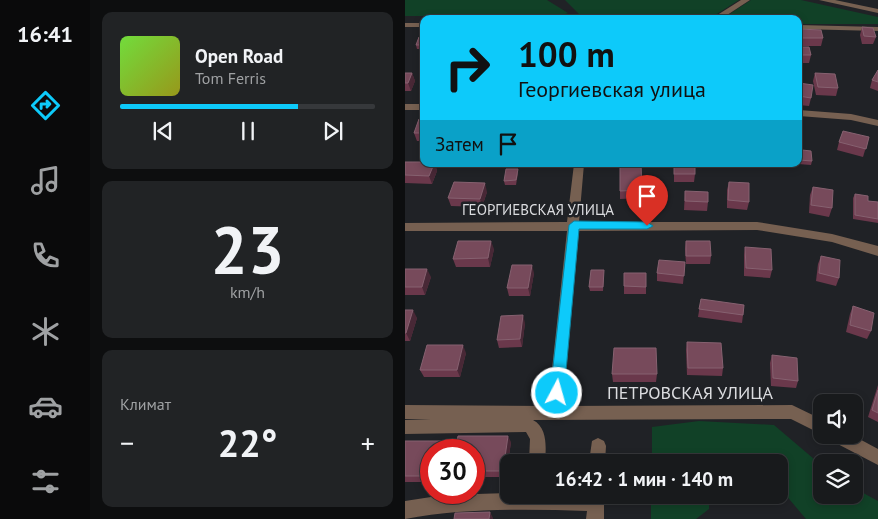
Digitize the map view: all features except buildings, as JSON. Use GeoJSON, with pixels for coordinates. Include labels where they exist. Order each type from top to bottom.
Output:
{"type":"FeatureCollection","features":[{"type":"Feature","properties":{"kind":"street"},"geometry":{"type":"LineString","coordinates":[[722,15],[746,0]]}},
{"type":"Feature","properties":{"kind":"street"},"geometry":{"type":"LineString","coordinates":[[823,0],[878,11]]}},
{"type":"Feature","properties":{"kind":"street"},"geometry":{"type":"LineString","coordinates":[[405,25],[420,25]]}},
{"type":"Feature","properties":{"kind":"street"},"geometry":{"type":"LineString","coordinates":[[802,27],[878,29]]}},
{"type":"Feature","properties":{"kind":"street"},"geometry":{"type":"LineString","coordinates":[[405,107],[420,107]]}},
{"type":"Feature","properties":{"kind":"street"},"geometry":{"type":"LineString","coordinates":[[802,112],[851,117],[878,123]]}},
{"type":"Feature","properties":{"kind":"street"},"geometry":{"type":"LineString","coordinates":[[555,412],[579,167]]}},
{"type":"Feature","properties":{"kind":"street","name":"ГЕОРГИЕВСКАЯ УЛИЦА"},"geometry":{"type":"LineString","coordinates":[[405,227],[574,225],[757,226],[824,237],[878,251]]}},
{"type":"Feature","properties":{"kind":"street","name":"ПЕТРОВСКАЯ УЛИЦА"},"geometry":{"type":"LineString","coordinates":[[405,412],[638,414],[792,412],[813,423]]}},
{"type":"Feature","properties":{"kind":"street"},"geometry":{"type":"LineString","coordinates":[[405,427],[527,425],[533,428],[538,439],[537,454]]}},
{"type":"Feature","properties":{"kind":"street"},"geometry":{"type":"LineString","coordinates":[[853,444],[878,457]]}},
{"type":"Feature","properties":{"kind":"street"},"geometry":{"type":"LineString","coordinates":[[598,446],[598,454]]}},
{"type":"Feature","properties":{"kind":"street"},"geometry":{"type":"LineString","coordinates":[[405,510],[444,503],[500,500]]}},
{"type":"Feature","properties":{"kind":"street"},"geometry":{"type":"LineString","coordinates":[[581,504],[596,506]]}},
{"type":"Feature","properties":{"kind":"green space"},"geometry":{"type":"Polygon","coordinates":[[[405,0],[547,0],[568,13],[563,15],[405,16],[405,0]]]}},
{"type":"Feature","properties":{"kind":"green space"},"geometry":{"type":"Polygon","coordinates":[[[565,0],[739,0],[715,15],[580,15],[565,0]]]}},
{"type":"Feature","properties":{"kind":"green space"},"geometry":{"type":"Polygon","coordinates":[[[751,0],[801,0],[878,17],[878,24],[802,24],[802,15],[728,15],[751,0]]]}},
{"type":"Feature","properties":{"kind":"green space"},"geometry":{"type":"Polygon","coordinates":[[[699,421],[774,425],[813,458],[813,504],[863,504],[863,493],[878,501],[878,519],[806,519],[788,498],[788,454],[652,454],[652,427],[699,421]]]}},
{"type":"Feature","properties":{"kind":"green space"},"geometry":{"type":"Polygon","coordinates":[[[651,504],[709,504],[709,509],[696,519],[651,519],[651,504]]]}},
{"type":"Feature","properties":{"kind":"route"},"geometry":{"type":"LineString","coordinates":[[557,393],[574,225],[647,226]]}}]}
